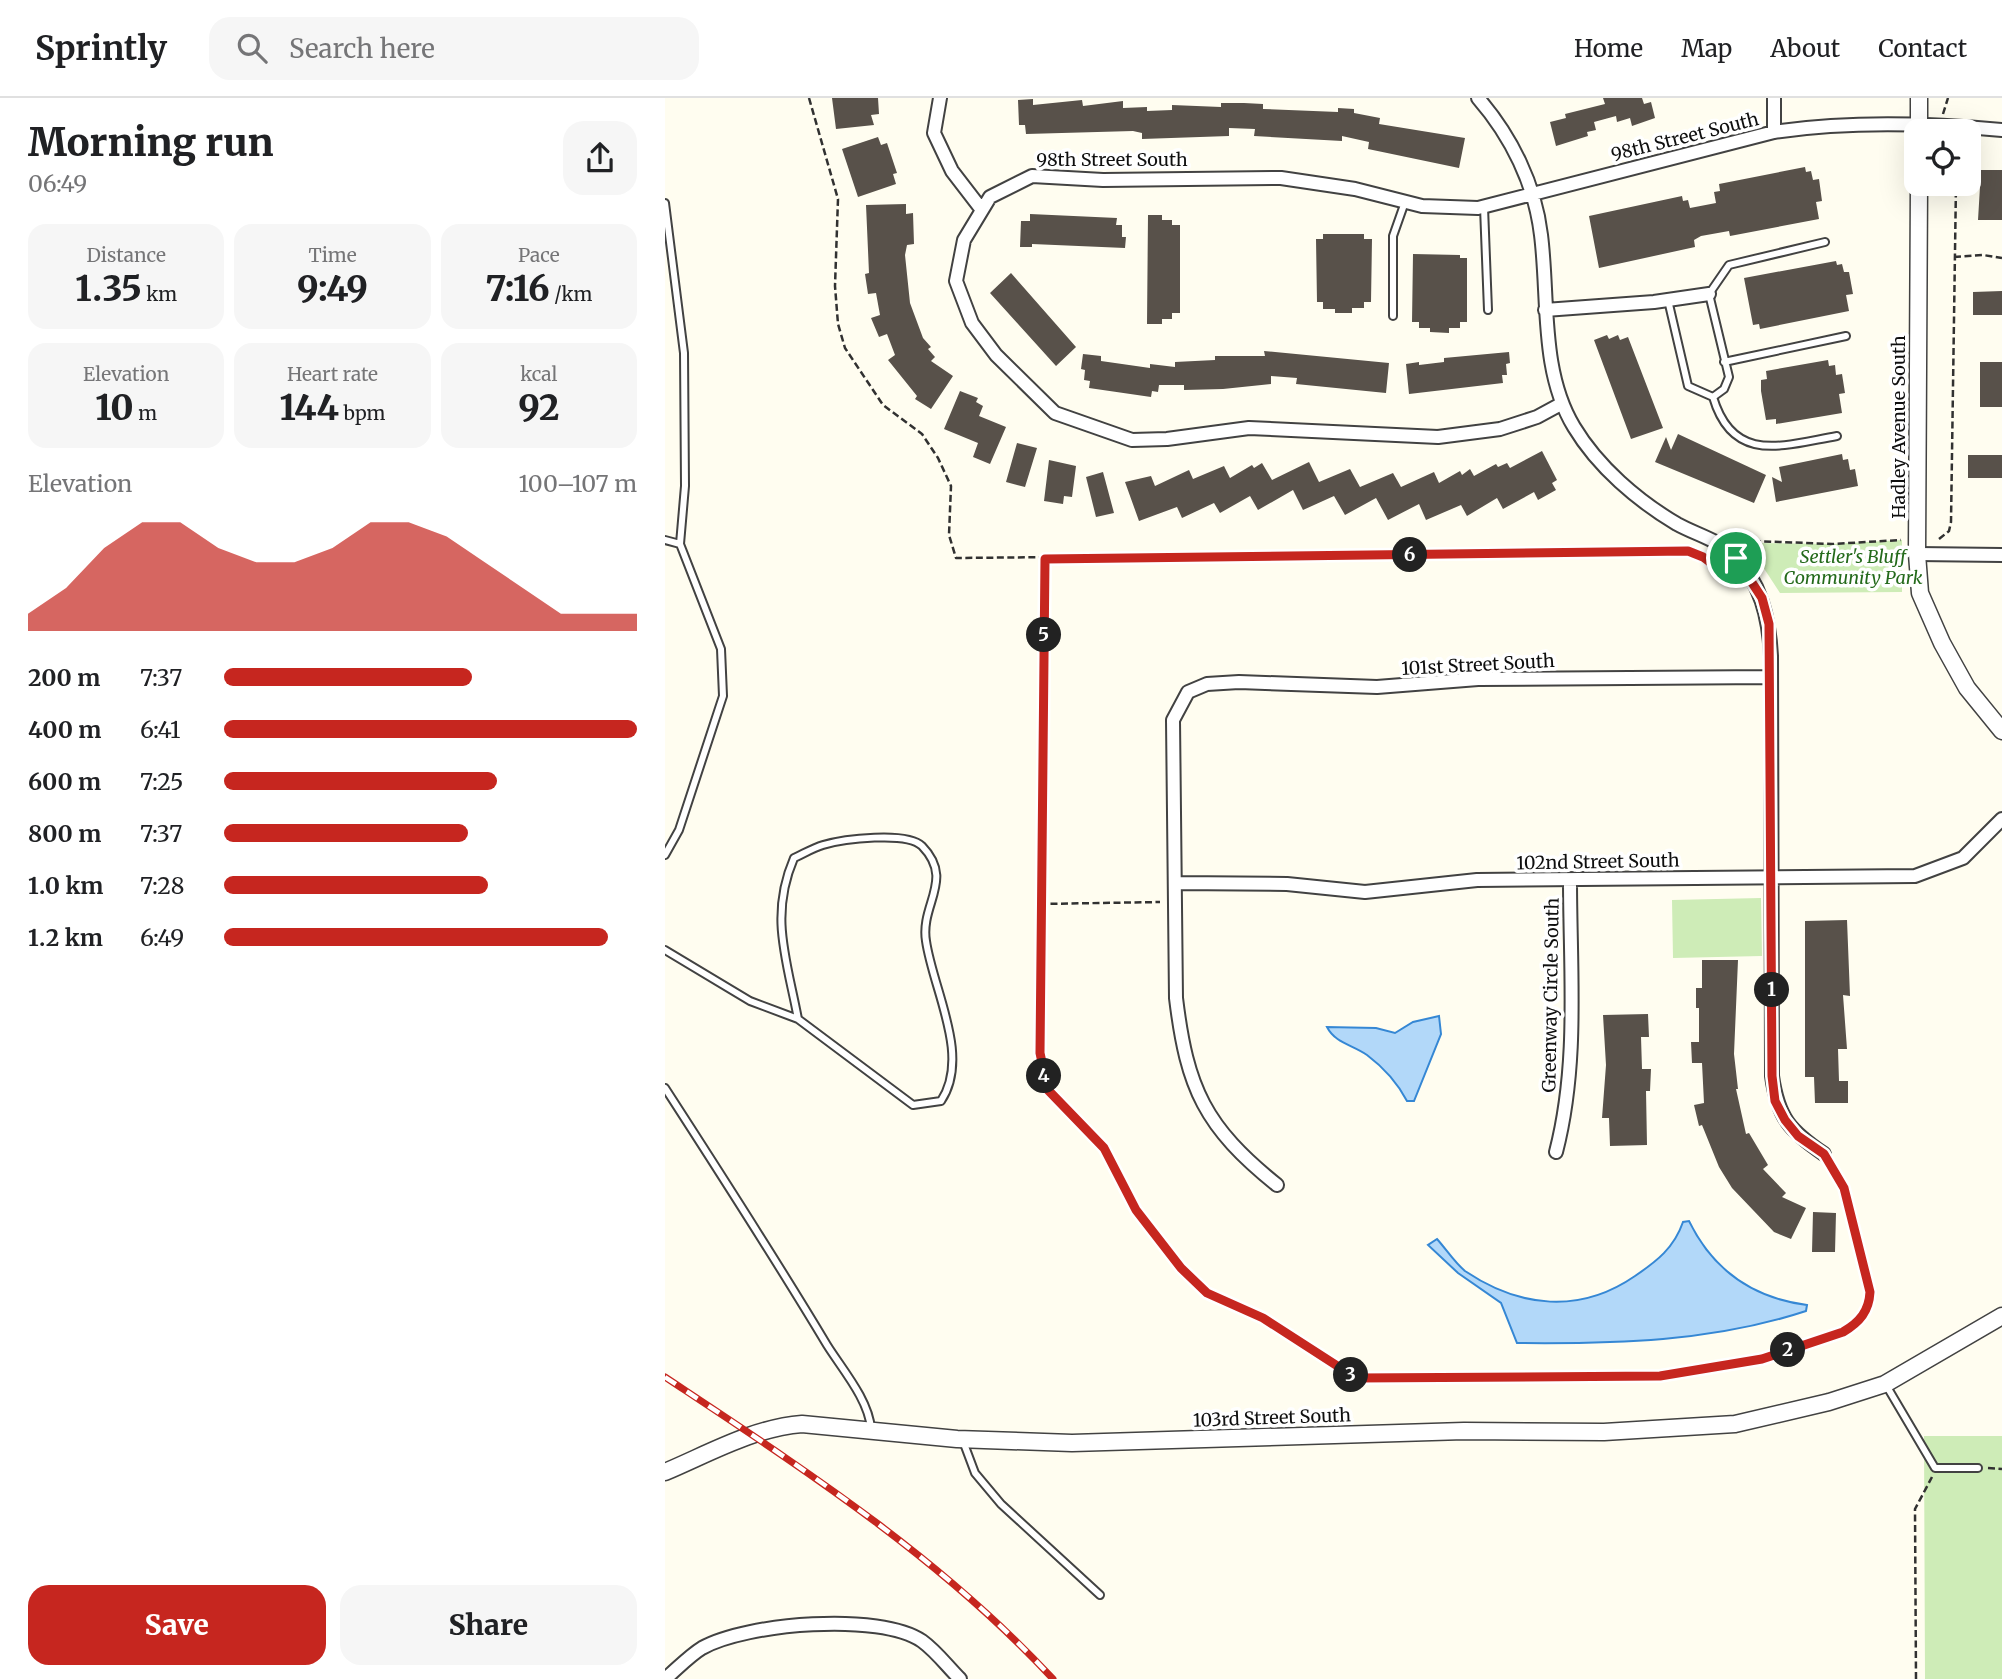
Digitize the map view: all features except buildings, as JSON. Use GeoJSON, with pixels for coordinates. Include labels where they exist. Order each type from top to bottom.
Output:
{"type":"FeatureCollection","features":[{"type":"Feature","properties":{"kind":"street"},"geometry":{"type":"LineString","coordinates":[[940,98],[934,133],[952,171],[982,210]]}},
{"type":"Feature","properties":{"kind":"street"},"geometry":{"type":"LineString","coordinates":[[1478,98],[1503,127],[1520,160],[1541,234],[1545,310],[1561,404],[1581,436],[1631,493],[1675,522],[1715,542],[1736,558],[1762,598],[1769,624],[1771,677],[1772,1076],[1775,1101],[1785,1120],[1798,1136],[1824,1154]]}},
{"type":"Feature","properties":{"kind":"street"},"geometry":{"type":"LineString","coordinates":[[1774,98],[1774,132]]}},
{"type":"Feature","properties":{"kind":"street"},"geometry":{"type":"LineString","coordinates":[[1919,98],[1919,119]]}},
{"type":"Feature","properties":{"kind":"street","name":"98th Street South"},"geometry":{"type":"LineString","coordinates":[[1561,404],[1537,417],[1500,429],[1438,437],[1249,428],[1132,440],[1055,413],[996,355],[972,323],[956,281],[964,240],[990,197],[1032,176],[1103,180],[1281,178],[1355,190],[1422,206],[1484,207],[1774,132],[1807,127],[1904,129]]}},
{"type":"Feature","properties":{"kind":"street","name":"98th Street South"},"geometry":{"type":"LineString","coordinates":[[1981,130],[2002,130]]}},
{"type":"Feature","properties":{"kind":"street","name":"Hadley Avenue South"},"geometry":{"type":"LineString","coordinates":[[1919,196],[1917,547],[1920,593],[1942,643],[1967,688],[2002,731]]}},
{"type":"Feature","properties":{"kind":"street"},"geometry":{"type":"LineString","coordinates":[[1545,310],[1709,294]]}},
{"type":"Feature","properties":{"kind":"street"},"geometry":{"type":"LineString","coordinates":[[1917,547],[2002,555]]}},
{"type":"Feature","properties":{"kind":"street","name":"101st Street South"},"geometry":{"type":"LineString","coordinates":[[1175,883],[1174,720],[1188,692],[1207,684],[1239,682],[1377,687],[1478,679],[1771,677]]}},
{"type":"Feature","properties":{"kind":"street","name":"102nd Street South"},"geometry":{"type":"LineString","coordinates":[[1175,883],[1287,884],[1365,892],[1477,880],[1915,876],[1963,858],[2002,818]]}},
{"type":"Feature","properties":{"kind":"street","name":"Greenway Circle South"},"geometry":{"type":"LineString","coordinates":[[1556,1152],[1566,1112],[1570,1077],[1570,880]]}},
{"type":"Feature","properties":{"kind":"street"},"geometry":{"type":"LineString","coordinates":[[1175,883],[1176,998],[1181,1038],[1193,1084],[1207,1114],[1234,1149],[1277,1185]]}},
{"type":"Feature","properties":{"kind":"street","name":"103rd Street South"},"geometry":{"type":"LineString","coordinates":[[665,1472],[750,1434],[777,1426],[801,1424],[962,1439],[1072,1443],[1464,1431],[1604,1432],[1735,1424],[1829,1402],[1885,1384],[2002,1316]]}},
{"type":"Feature","properties":{"kind":"street"},"geometry":{"type":"LineString","coordinates":[[665,1679],[703,1648],[752,1630],[820,1623],[892,1628],[922,1641],[960,1679]]}},
{"type":"Feature","properties":{"kind":"lane"},"geometry":{"type":"LineString","coordinates":[[1393,316],[1393,236],[1405,202]]}},
{"type":"Feature","properties":{"kind":"lane"},"geometry":{"type":"LineString","coordinates":[[665,203],[684,353],[685,486],[680,544],[721,649],[723,696],[679,830],[665,855]]}},
{"type":"Feature","properties":{"kind":"lane"},"geometry":{"type":"LineString","coordinates":[[1484,207],[1488,310]]}},
{"type":"Feature","properties":{"kind":"lane"},"geometry":{"type":"LineString","coordinates":[[1713,397],[1724,389],[1729,377],[1709,294],[1729,265],[1825,242]]}},
{"type":"Feature","properties":{"kind":"lane"},"geometry":{"type":"LineString","coordinates":[[1668,300],[1688,386],[1713,397]]}},
{"type":"Feature","properties":{"kind":"lane"},"geometry":{"type":"LineString","coordinates":[[1724,362],[1846,336]]}},
{"type":"Feature","properties":{"kind":"lane"},"geometry":{"type":"LineString","coordinates":[[1713,397],[1719,419],[1730,432],[1758,446],[1772,448],[1837,436]]}},
{"type":"Feature","properties":{"kind":"lane"},"geometry":{"type":"LineString","coordinates":[[665,540],[680,544]]}},
{"type":"Feature","properties":{"kind":"lane"},"geometry":{"type":"LineString","coordinates":[[665,950],[750,1002],[798,1019],[913,1105],[941,1101],[949,1089],[953,1065],[949,1036],[925,939],[926,921],[937,882],[936,865],[920,844],[892,837],[823,845],[794,858],[782,886],[779,921],[798,1019]]}},
{"type":"Feature","properties":{"kind":"lane"},"geometry":{"type":"LineString","coordinates":[[665,1088],[862,1402],[870,1418],[871,1431]]}},
{"type":"Feature","properties":{"kind":"lane"},"geometry":{"type":"LineString","coordinates":[[1885,1384],[1935,1468],[1978,1468]]}},
{"type":"Feature","properties":{"kind":"lane"},"geometry":{"type":"LineString","coordinates":[[962,1439],[975,1474],[1001,1504],[1100,1595]]}},
{"type":"Feature","properties":{"kind":"path"},"geometry":{"type":"LineString","coordinates":[[809,98],[838,199],[835,286],[838,324],[845,348],[883,405],[922,434],[938,458],[951,486],[949,535],[956,558],[1688,551],[1703,557],[1723,572],[1754,541],[1832,544],[1892,540]]}},
{"type":"Feature","properties":{"kind":"path"},"geometry":{"type":"LineString","coordinates":[[1917,547],[1942,539],[1951,522],[1956,196]]}},
{"type":"Feature","properties":{"kind":"path"},"geometry":{"type":"LineString","coordinates":[[1954,257],[1983,255],[2002,258]]}},
{"type":"Feature","properties":{"kind":"path"},"geometry":{"type":"LineString","coordinates":[[1045,559],[1040,1053],[1048,1090],[1104,1148],[1136,1210],[1181,1268],[1207,1293],[1263,1318],[1356,1378],[1660,1376],[1762,1359],[1843,1332],[1864,1314],[1870,1292],[1844,1188],[1824,1154]]}},
{"type":"Feature","properties":{"kind":"path"},"geometry":{"type":"LineString","coordinates":[[1040,904],[1160,902]]}},
{"type":"Feature","properties":{"kind":"path"},"geometry":{"type":"LineString","coordinates":[[1916,1679],[1915,1509],[1935,1468]]}},
{"type":"Feature","properties":{"kind":"path"},"geometry":{"type":"LineString","coordinates":[[1978,1468],[2002,1469]]}},
{"type":"Feature","properties":{"kind":"green space","name":"Settler's Bluff Community Park"},"geometry":{"type":"Polygon","coordinates":[[[1902,540],[1902,592],[1780,593],[1750,547],[1754,543],[1833,544],[1902,540]]]}},
{"type":"Feature","properties":{"kind":"green space"},"geometry":{"type":"Polygon","coordinates":[[[1761,898],[1762,956],[1673,958],[1672,900],[1761,898]]]}},
{"type":"Feature","properties":{"kind":"green space"},"geometry":{"type":"Polygon","coordinates":[[[1924,1436],[2002,1436],[2002,1679],[1925,1679],[1924,1436]]]}},
{"type":"Feature","properties":{"kind":"water"},"geometry":{"type":"Polygon","coordinates":[[[1439,1016],[1441,1034],[1414,1101],[1407,1101],[1395,1082],[1373,1060],[1339,1040],[1327,1027],[1376,1028],[1395,1033],[1413,1022],[1439,1016]]]}},
{"type":"Feature","properties":{"kind":"water"},"geometry":{"type":"Polygon","coordinates":[[[1689,1221],[1710,1254],[1737,1279],[1769,1296],[1807,1305],[1806,1311],[1735,1329],[1663,1339],[1517,1343],[1501,1303],[1458,1273],[1428,1245],[1437,1239],[1465,1271],[1507,1293],[1550,1302],[1572,1301],[1614,1288],[1635,1276],[1664,1253],[1683,1222],[1689,1221]]]}},
{"type":"Feature","properties":{"kind":"railway"},"geometry":{"type":"LineString","coordinates":[[665,1377],[818,1480],[917,1554],[1010,1635],[1053,1679]]}},
{"type":"Feature","properties":{"kind":"route"},"geometry":{"type":"LineString","coordinates":[[1688,551],[1703,557],[1723,572],[1736,558],[1762,598],[1769,624],[1772,1076],[1775,1101],[1798,1136],[1824,1154],[1844,1188],[1870,1292],[1864,1314],[1855,1325],[1843,1332],[1762,1359],[1660,1376],[1377,1380],[1356,1378],[1263,1318],[1207,1293],[1181,1268],[1136,1210],[1104,1148],[1090,1130],[1048,1090],[1043,1073],[1040,1053],[1040,904],[1045,559],[1688,551]]}}]}
